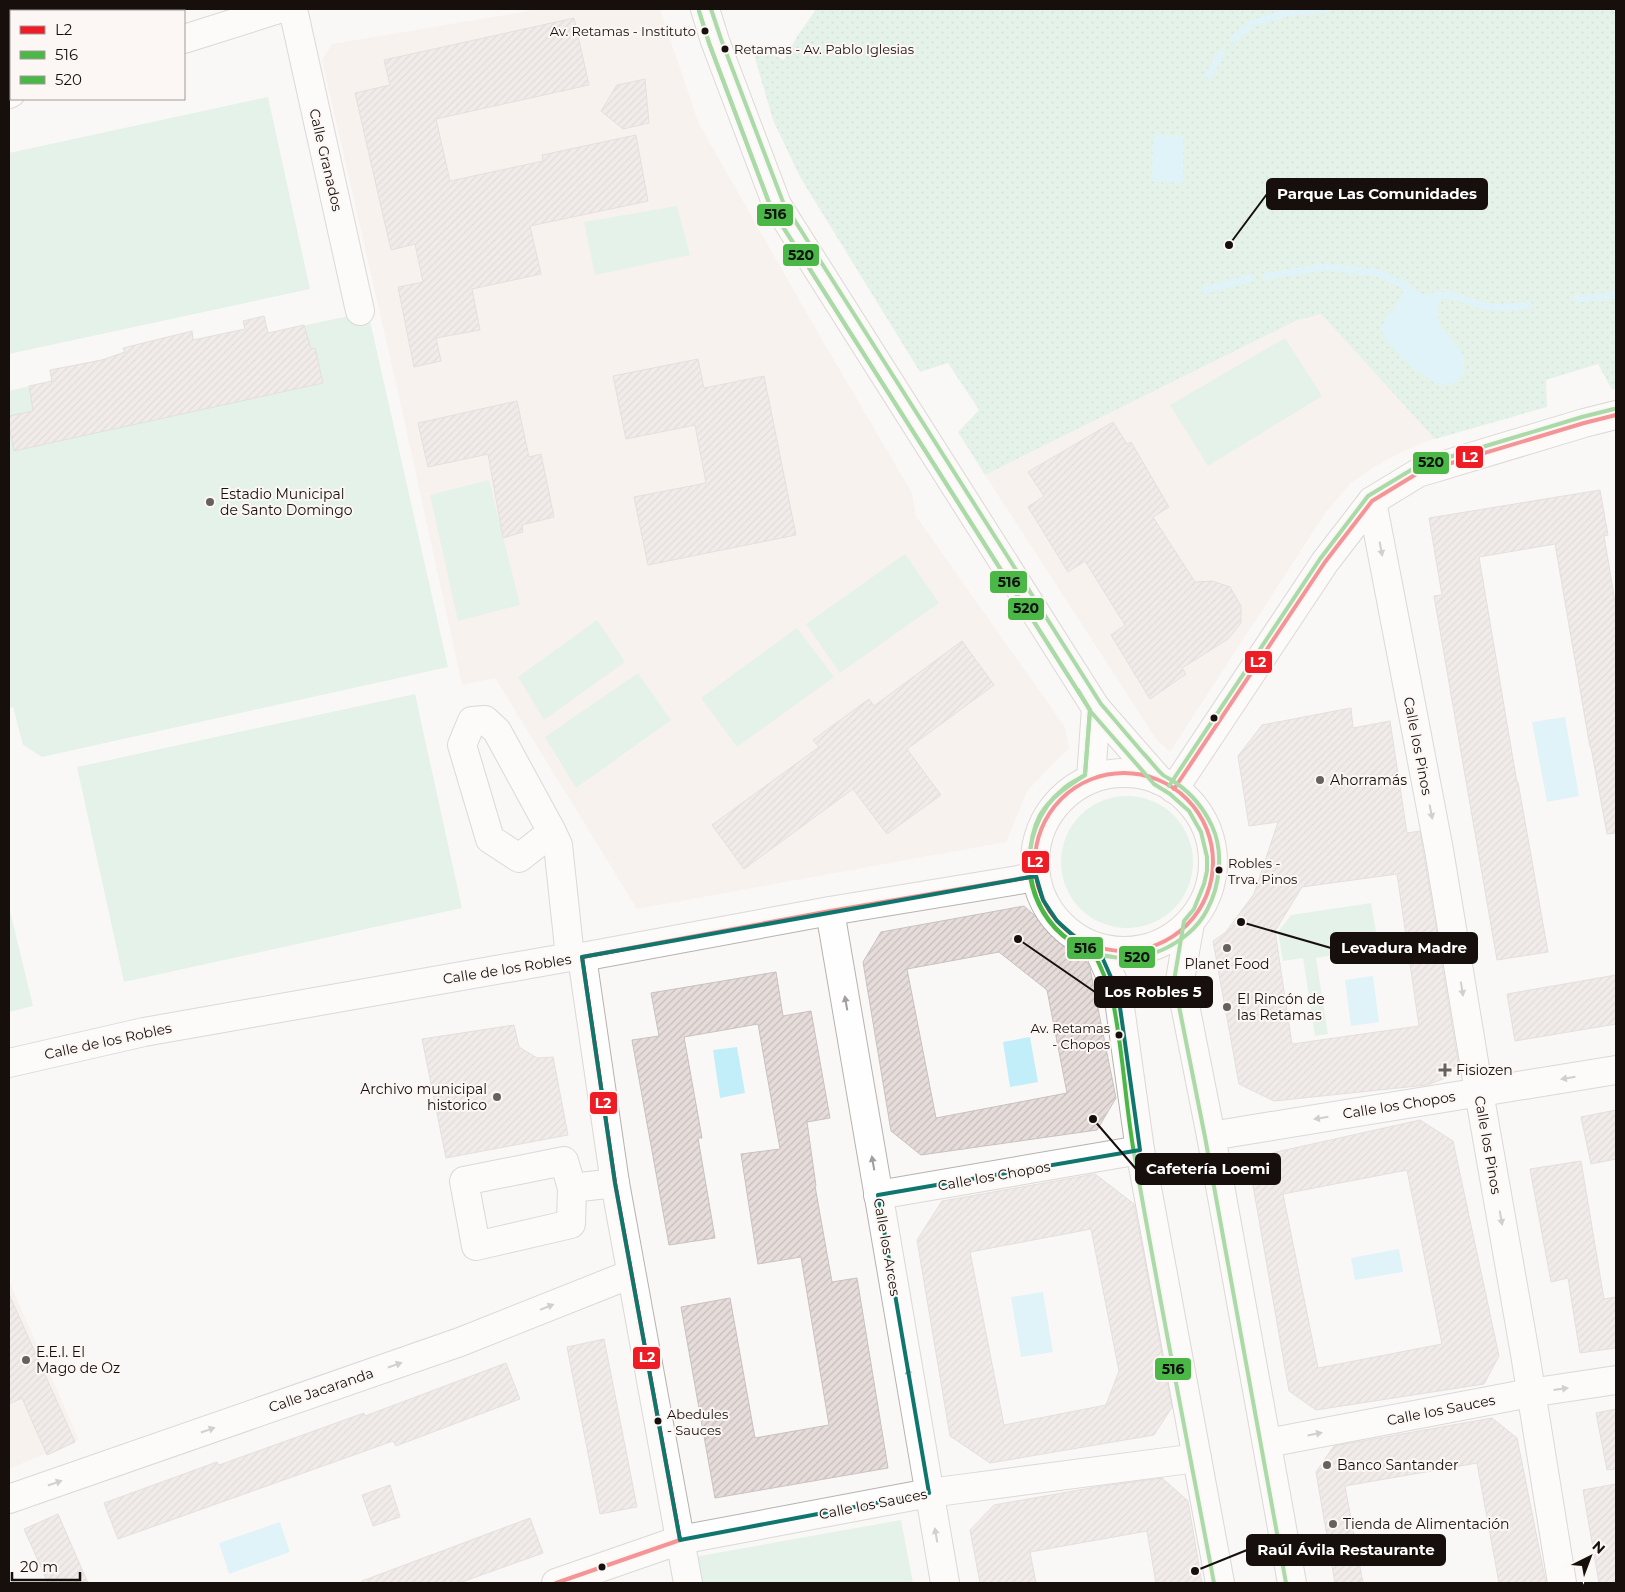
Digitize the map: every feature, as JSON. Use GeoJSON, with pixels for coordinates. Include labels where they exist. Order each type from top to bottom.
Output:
{"type":"FeatureCollection","features":[{"type":"Feature","properties":{"kind":"street"},"geometry":{"type":"LineString","coordinates":[[185,39],[279,9]]}},
{"type":"Feature","properties":{"kind":"street","name":"Calle Granados"},"geometry":{"type":"LineString","coordinates":[[293,9],[360,311]]}},
{"type":"Feature","properties":{"kind":"street"},"geometry":{"type":"LineString","coordinates":[[705,9],[715,41],[778,205],[1096,708],[1167,784],[1194,807],[1207,830],[1213,856],[1213,872],[1208,892],[1199,912],[1190,923],[1171,939],[1148,949],[1123,952],[1098,948],[1076,938],[1057,921],[1043,900],[1036,876],[1036,846],[1046,818],[1066,794],[1091,779],[1114,773],[1137,774],[1167,784]]}},
{"type":"Feature","properties":{"kind":"street"},"geometry":{"type":"LineString","coordinates":[[1167,784],[1324,562],[1372,501],[1418,473],[1616,415]]}},
{"type":"Feature","properties":{"kind":"street","name":"Calle los Pinos"},"geometry":{"type":"LineString","coordinates":[[1372,501],[1439,850],[1562,1583]]}},
{"type":"Feature","properties":{"kind":"street"},"geometry":{"type":"LineString","coordinates":[[1091,779],[1096,708]]}},
{"type":"Feature","properties":{"kind":"street"},"geometry":{"type":"LineString","coordinates":[[565,913],[548,873],[537,861],[519,858],[490,839],[462,745],[472,721],[485,720],[497,730],[558,845],[565,913],[576,957],[631,1274],[688,1583]]}},
{"type":"Feature","properties":{"kind":"street"},"geometry":{"type":"LineString","coordinates":[[519,858],[552,832]]}},
{"type":"Feature","properties":{"kind":"street","name":"Calle de los Robles"},"geometry":{"type":"LineString","coordinates":[[9,1063],[144,1032],[1036,876]]}},
{"type":"Feature","properties":{"kind":"street","name":"Calle los Arces"},"geometry":{"type":"LineString","coordinates":[[830,912],[945,1583]]}},
{"type":"Feature","properties":{"kind":"street"},"geometry":{"type":"LineString","coordinates":[[1190,923],[1180,980],[1211,1136],[1292,1583]]}},
{"type":"Feature","properties":{"kind":"street"},"geometry":{"type":"LineString","coordinates":[[1098,948],[1118,993],[1140,1150],[1220,1583]]}},
{"type":"Feature","properties":{"kind":"street","name":"Calle los Chopos"},"geometry":{"type":"LineString","coordinates":[[1211,1136],[1616,1070]]}},
{"type":"Feature","properties":{"kind":"street","name":"Calle los Chopos"},"geometry":{"type":"LineString","coordinates":[[878,1195],[1140,1150]]}},
{"type":"Feature","properties":{"kind":"street"},"geometry":{"type":"LineString","coordinates":[[572,1188],[615,1183]]}},
{"type":"Feature","properties":{"kind":"street","name":"Calle Jacaranda"},"geometry":{"type":"LineString","coordinates":[[9,1499],[460,1342],[631,1274]]}},
{"type":"Feature","properties":{"kind":"street","name":"Calle los Sauces"},"geometry":{"type":"LineString","coordinates":[[1267,1443],[1530,1393],[1616,1380]]}},
{"type":"Feature","properties":{"kind":"street","name":"Calle los Sauces"},"geometry":{"type":"LineString","coordinates":[[556,1583],[680,1540],[929,1493],[1198,1458]]}},
{"type":"Feature","properties":{"kind":"highlighted area"},"geometry":{"type":"Polygon","coordinates":[[[1036,876],[1043,900],[1057,921],[1076,938],[1098,948],[1118,993],[1140,1150],[878,1195],[929,1493],[680,1540],[615,1183],[582,957],[1036,876]]]}},
{"type":"Feature","properties":{"kind":"shaded area"},"geometry":{"type":"Polygon","coordinates":[[[539,9],[660,9],[699,124],[912,493],[916,516],[1065,727],[1069,748],[1028,790],[1006,842],[637,909],[495,678],[462,685],[322,60],[332,44],[539,9]]]}},
{"type":"Feature","properties":{"kind":"shaded area"},"geometry":{"type":"Polygon","coordinates":[[[1321,314],[1435,439],[1396,455],[1371,469],[1350,484],[1326,512],[1170,752],[1156,739],[985,475],[1295,321],[1321,314]]]}},
{"type":"Feature","properties":{"kind":"shaded area","name":"E.E.I. El Mago de Oz"},"geometry":{"type":"Polygon","coordinates":[[[9,1281],[79,1440],[9,1469],[9,1281]]]}},
{"type":"Feature","properties":{"kind":"green space"},"geometry":{"type":"Polygon","coordinates":[[[55,9],[175,9],[170,10],[55,9]]]}},
{"type":"Feature","properties":{"kind":"green space"},"geometry":{"type":"Polygon","coordinates":[[[814,9],[1616,9],[1616,388],[1612,390],[1598,364],[1546,380],[1547,407],[1435,439],[1321,314],[1295,321],[985,475],[958,432],[979,410],[948,363],[920,372],[800,177],[773,120],[754,55],[765,51],[784,60],[798,35],[815,11],[814,9]]]}},
{"type":"Feature","properties":{"kind":"green space"},"geometry":{"type":"Polygon","coordinates":[[[268,97],[310,289],[9,354],[9,153],[268,97]]]}},
{"type":"Feature","properties":{"kind":"green space"},"geometry":{"type":"Polygon","coordinates":[[[677,206],[690,255],[595,275],[584,222],[677,206]]]}},
{"type":"Feature","properties":{"kind":"green space","name":"Estadio Municipal de Santo Domingo"},"geometry":{"type":"Polygon","coordinates":[[[368,312],[448,667],[42,757],[23,745],[13,707],[9,708],[9,391],[51,381],[50,370],[104,359],[124,352],[123,348],[192,331],[194,340],[245,329],[243,321],[264,316],[268,333],[368,312]]]}},
{"type":"Feature","properties":{"kind":"green space"},"geometry":{"type":"Polygon","coordinates":[[[1285,338],[1322,396],[1208,466],[1170,405],[1285,338]]]}},
{"type":"Feature","properties":{"kind":"green space"},"geometry":{"type":"Polygon","coordinates":[[[489,480],[520,605],[458,621],[430,495],[489,480]]]}},
{"type":"Feature","properties":{"kind":"green space"},"geometry":{"type":"Polygon","coordinates":[[[905,554],[939,603],[840,673],[806,624],[905,554]]]}},
{"type":"Feature","properties":{"kind":"green space"},"geometry":{"type":"Polygon","coordinates":[[[597,620],[625,662],[544,720],[518,677],[597,620]]]}},
{"type":"Feature","properties":{"kind":"green space"},"geometry":{"type":"Polygon","coordinates":[[[797,628],[834,677],[737,747],[701,698],[797,628]]]}},
{"type":"Feature","properties":{"kind":"green space"},"geometry":{"type":"Polygon","coordinates":[[[638,673],[671,720],[576,788],[545,737],[638,673]]]}},
{"type":"Feature","properties":{"kind":"green space"},"geometry":{"type":"Polygon","coordinates":[[[415,694],[462,908],[124,982],[77,767],[415,694]]]}},
{"type":"Feature","properties":{"kind":"green space"},"geometry":{"type":"Polygon","coordinates":[[[1127,796],[1152,801],[1164,807],[1182,825],[1188,837],[1193,862],[1188,887],[1182,899],[1164,917],[1152,923],[1127,928],[1102,923],[1090,917],[1072,899],[1066,887],[1061,862],[1066,837],[1072,825],[1090,807],[1102,801],[1127,796]]]}},
{"type":"Feature","properties":{"kind":"green space"},"geometry":{"type":"Polygon","coordinates":[[[1371,903],[1379,948],[1316,958],[1328,1034],[1315,1036],[1303,958],[1283,961],[1278,932],[1291,915],[1371,903]]]}},
{"type":"Feature","properties":{"kind":"green space"},"geometry":{"type":"Polygon","coordinates":[[[9,907],[33,1006],[9,1012],[9,907]]]}},
{"type":"Feature","properties":{"kind":"green space"},"geometry":{"type":"Polygon","coordinates":[[[901,1520],[913,1583],[698,1583],[694,1557],[901,1520]]]}},
{"type":"Feature","properties":{"kind":"water"},"geometry":{"type":"Polygon","coordinates":[[[1153,135],[1183,136],[1183,183],[1152,181],[1153,135]]]}},
{"type":"Feature","properties":{"kind":"water"},"geometry":{"type":"Polygon","coordinates":[[[1406,286],[1440,301],[1437,313],[1439,326],[1460,349],[1464,361],[1464,373],[1455,383],[1440,386],[1423,375],[1399,355],[1381,330],[1385,319],[1395,308],[1406,286]]]}},
{"type":"Feature","properties":{"kind":"water"},"geometry":{"type":"Polygon","coordinates":[[[1565,717],[1579,796],[1547,802],[1532,722],[1565,717]]]}},
{"type":"Feature","properties":{"kind":"water"},"geometry":{"type":"Polygon","coordinates":[[[1373,976],[1379,1022],[1351,1026],[1345,980],[1373,976]]]}},
{"type":"Feature","properties":{"kind":"water"},"geometry":{"type":"Polygon","coordinates":[[[1030,1037],[1038,1082],[1010,1087],[1003,1042],[1030,1037]]]}},
{"type":"Feature","properties":{"kind":"water"},"geometry":{"type":"Polygon","coordinates":[[[737,1047],[745,1093],[720,1098],[713,1050],[737,1047]]]}},
{"type":"Feature","properties":{"kind":"water"},"geometry":{"type":"Polygon","coordinates":[[[1399,1249],[1403,1272],[1355,1280],[1351,1258],[1399,1249]]]}},
{"type":"Feature","properties":{"kind":"water"},"geometry":{"type":"Polygon","coordinates":[[[1043,1292],[1053,1352],[1021,1357],[1011,1297],[1043,1292]]]}},
{"type":"Feature","properties":{"kind":"water"},"geometry":{"type":"Polygon","coordinates":[[[280,1522],[290,1552],[229,1574],[219,1543],[280,1522]]]}},
{"type":"Feature","properties":{"kind":"building"},"geometry":{"type":"Polygon","coordinates":[[[574,18],[589,85],[436,119],[450,181],[543,161],[542,155],[636,135],[648,201],[530,226],[541,274],[472,289],[480,330],[436,338],[441,361],[414,367],[398,287],[423,282],[415,244],[391,250],[355,93],[390,85],[384,60],[574,18]]]}},
{"type":"Feature","properties":{"kind":"building"},"geometry":{"type":"Polygon","coordinates":[[[645,79],[649,123],[623,129],[601,111],[617,85],[645,79]]]}},
{"type":"Feature","properties":{"kind":"building"},"geometry":{"type":"Polygon","coordinates":[[[264,316],[268,333],[304,325],[311,349],[315,348],[323,383],[14,451],[9,416],[33,411],[29,386],[52,381],[50,370],[102,360],[125,352],[123,348],[192,331],[193,340],[245,329],[243,321],[264,316]]]}},
{"type":"Feature","properties":{"kind":"building"},"geometry":{"type":"Polygon","coordinates":[[[698,359],[704,388],[764,376],[796,535],[648,565],[634,497],[706,483],[695,425],[626,439],[613,376],[698,359]]]}},
{"type":"Feature","properties":{"kind":"building"},"geometry":{"type":"Polygon","coordinates":[[[517,401],[529,457],[541,454],[554,517],[522,525],[523,532],[503,538],[488,454],[428,467],[418,423],[517,401]]]}},
{"type":"Feature","properties":{"kind":"building"},"geometry":{"type":"Polygon","coordinates":[[[1113,422],[1127,444],[1131,442],[1169,507],[1153,517],[1195,582],[1212,581],[1230,587],[1241,606],[1241,623],[1228,639],[1182,668],[1186,674],[1150,699],[1111,635],[1125,625],[1085,561],[1068,572],[1028,507],[1044,496],[1028,472],[1113,422]]]}},
{"type":"Feature","properties":{"kind":"building"},"geometry":{"type":"Polygon","coordinates":[[[1600,490],[1608,535],[1604,536],[1616,608],[1616,833],[1607,834],[1555,544],[1479,557],[1548,952],[1497,960],[1434,596],[1442,595],[1429,518],[1600,490]]]}},
{"type":"Feature","properties":{"kind":"building"},"geometry":{"type":"Polygon","coordinates":[[[962,641],[994,685],[907,749],[941,795],[887,834],[853,789],[744,869],[712,825],[819,747],[813,740],[869,699],[874,706],[962,641]]]}},
{"type":"Feature","properties":{"kind":"building"},"geometry":{"type":"Polygon","coordinates":[[[1351,708],[1353,728],[1390,721],[1407,833],[1420,831],[1458,1061],[1448,1077],[1427,1085],[1274,1101],[1239,1084],[1213,941],[1225,933],[1254,894],[1278,822],[1249,826],[1238,756],[1262,725],[1351,708]],[[1397,874],[1302,887],[1275,931],[1292,1044],[1419,1026],[1397,874]]]}},
{"type":"Feature","properties":{"kind":"building"},"geometry":{"type":"Polygon","coordinates":[[[1024,906],[1087,962],[1090,968],[1116,1098],[1097,1130],[921,1155],[891,1131],[863,962],[881,932],[1024,906]],[[999,952],[907,969],[936,1118],[1067,1093],[1047,990],[999,952]]]}},
{"type":"Feature","properties":{"kind":"building"},"geometry":{"type":"Polygon","coordinates":[[[776,972],[783,1016],[811,1011],[830,1118],[807,1122],[815,1186],[832,1282],[857,1278],[888,1468],[715,1498],[681,1307],[730,1298],[755,1438],[829,1425],[801,1257],[758,1264],[741,1154],[780,1149],[758,1024],[684,1037],[702,1138],[698,1138],[715,1238],[669,1245],[632,1040],[659,1036],[651,993],[776,972]]]}},
{"type":"Feature","properties":{"kind":"building"},"geometry":{"type":"Polygon","coordinates":[[[1616,975],[1616,1024],[1515,1041],[1507,994],[1616,975]]]}},
{"type":"Feature","properties":{"kind":"building","name":"Archivo municipal historico"},"geometry":{"type":"Polygon","coordinates":[[[514,1025],[519,1047],[537,1058],[553,1057],[568,1135],[446,1158],[422,1039],[514,1025]]]}},
{"type":"Feature","properties":{"kind":"building"},"geometry":{"type":"Polygon","coordinates":[[[1616,1110],[1616,1159],[1591,1164],[1581,1117],[1616,1110]]]}},
{"type":"Feature","properties":{"kind":"building"},"geometry":{"type":"Polygon","coordinates":[[[1420,1120],[1453,1141],[1499,1356],[1484,1384],[1316,1410],[1289,1391],[1252,1180],[1272,1153],[1420,1120]],[[1407,1170],[1283,1194],[1318,1368],[1442,1344],[1407,1170]]]}},
{"type":"Feature","properties":{"kind":"building"},"geometry":{"type":"Polygon","coordinates":[[[1581,1161],[1604,1299],[1616,1297],[1616,1348],[1580,1353],[1568,1278],[1551,1282],[1530,1169],[1581,1161]]]}},
{"type":"Feature","properties":{"kind":"building"},"geometry":{"type":"Polygon","coordinates":[[[1095,1174],[1134,1204],[1172,1407],[1154,1435],[990,1463],[950,1436],[917,1240],[942,1201],[1095,1174]],[[1091,1229],[970,1252],[1004,1425],[1106,1405],[1119,1371],[1091,1229]]]}},
{"type":"Feature","properties":{"kind":"building","name":"E.E.I. El Mago de Oz"},"geometry":{"type":"Polygon","coordinates":[[[9,1294],[75,1442],[47,1455],[22,1398],[9,1404],[9,1294]]]}},
{"type":"Feature","properties":{"kind":"building"},"geometry":{"type":"Polygon","coordinates":[[[604,1339],[637,1507],[600,1514],[567,1347],[604,1339]]]}},
{"type":"Feature","properties":{"kind":"building"},"geometry":{"type":"Polygon","coordinates":[[[506,1363],[520,1399],[396,1446],[393,1441],[118,1539],[104,1503],[217,1462],[219,1465],[364,1413],[365,1416],[506,1363]]]}},
{"type":"Feature","properties":{"kind":"building"},"geometry":{"type":"Polygon","coordinates":[[[1616,1409],[1616,1469],[1607,1470],[1596,1413],[1616,1409]]]}},
{"type":"Feature","properties":{"kind":"building"},"geometry":{"type":"Polygon","coordinates":[[[1492,1418],[1517,1438],[1546,1583],[1499,1583],[1477,1463],[1345,1486],[1363,1583],[1335,1583],[1316,1472],[1334,1446],[1492,1418]]]}},
{"type":"Feature","properties":{"kind":"building"},"geometry":{"type":"Polygon","coordinates":[[[1162,1478],[1188,1501],[1202,1583],[1156,1583],[1147,1531],[1030,1552],[1036,1583],[980,1583],[970,1530],[994,1505],[1096,1487],[1162,1478]]]}},
{"type":"Feature","properties":{"kind":"building"},"geometry":{"type":"Polygon","coordinates":[[[1616,1484],[1616,1583],[1599,1583],[1583,1490],[1616,1484]]]}},
{"type":"Feature","properties":{"kind":"building"},"geometry":{"type":"Polygon","coordinates":[[[390,1485],[400,1517],[373,1526],[362,1495],[390,1485]]]}},
{"type":"Feature","properties":{"kind":"building"},"geometry":{"type":"Polygon","coordinates":[[[58,1514],[88,1583],[48,1583],[24,1529],[58,1514]]]}},
{"type":"Feature","properties":{"kind":"building"},"geometry":{"type":"Polygon","coordinates":[[[530,1518],[543,1553],[459,1583],[362,1583],[362,1581],[530,1518]]]}},
{"type":"Feature","properties":{"kind":"waterway"},"geometry":{"type":"LineString","coordinates":[[1233,39],[1253,23],[1286,13],[1325,9]]}},
{"type":"Feature","properties":{"kind":"waterway"},"geometry":{"type":"LineString","coordinates":[[1209,75],[1221,54]]}},
{"type":"Feature","properties":{"kind":"waterway"},"geometry":{"type":"LineString","coordinates":[[1267,276],[1325,267],[1377,273],[1406,286]]}},
{"type":"Feature","properties":{"kind":"waterway"},"geometry":{"type":"LineString","coordinates":[[1205,290],[1251,278]]}},
{"type":"Feature","properties":{"kind":"waterway"},"geometry":{"type":"LineString","coordinates":[[1433,296],[1451,295],[1476,304],[1498,308],[1528,305]]}},
{"type":"Feature","properties":{"kind":"waterway"},"geometry":{"type":"LineString","coordinates":[[1577,299],[1616,295]]}},
{"type":"Feature","properties":{"kind":"transit line","name":"520"},"geometry":{"type":"LineString","coordinates":[[699,11],[709,43],[771,208],[1090,710],[1085,775],[1049,803],[1040,815],[1033,832],[1030,862],[1033,887],[1042,909],[1055,927],[1072,942],[1093,952],[1115,957],[1138,957],[1162,950],[1182,939],[1194,928],[1203,917],[1211,901],[1219,869],[1218,847],[1212,826],[1192,797],[1182,787],[1160,773],[1101,704],[783,202],[711,9]]}},
{"type":"Feature","properties":{"kind":"transit line","name":"516"},"geometry":{"type":"LineString","coordinates":[[699,11],[709,43],[771,208],[1090,710],[1085,775],[1068,785],[1054,797],[1041,817],[1032,840],[1029,864],[1030,876],[1035,895],[1043,913],[1062,935],[1093,953],[1104,974],[1112,997],[1134,1153],[1214,1583]]}},
{"type":"Feature","properties":{"kind":"transit line","name":"520"},"geometry":{"type":"LineString","coordinates":[[1169,786],[1320,559],[1368,496],[1416,467],[1614,409]]}},
{"type":"Feature","properties":{"kind":"transit line","name":"L2"},"geometry":{"type":"LineString","coordinates":[[1174,789],[1325,562],[1372,501],[1418,473],[1616,415]]}},
{"type":"Feature","properties":{"kind":"transit line","name":"516"},"geometry":{"type":"LineString","coordinates":[[1078,690],[1091,712],[1154,784],[1170,794],[1189,811],[1201,832],[1207,857],[1207,871],[1204,884],[1194,909],[1184,921],[1174,981],[1205,1137],[1286,1583]]}},
{"type":"Feature","properties":{"kind":"transit line","name":"L2"},"geometry":{"type":"LineString","coordinates":[[1124,773],[1158,780],[1173,788],[1187,799],[1198,813],[1206,828],[1213,862],[1206,896],[1198,911],[1187,925],[1173,936],[1158,944],[1124,951],[1090,944],[1075,936],[1061,925],[1050,911],[1042,896],[1035,862],[1042,828],[1050,813],[1061,799],[1075,788],[1090,780],[1124,773]]}},
{"type":"Feature","properties":{"kind":"transit line","name":"L2"},"geometry":{"type":"LineString","coordinates":[[582,957],[830,911],[1036,876]]}},
{"type":"Feature","properties":{"kind":"transit line","name":"L2"},"geometry":{"type":"LineString","coordinates":[[582,957],[615,1183],[680,1540]]}},
{"type":"Feature","properties":{"kind":"transit line","name":"L2"},"geometry":{"type":"LineString","coordinates":[[556,1583],[680,1540]]}},
{"type":"Feature","properties":{"kind":"place","name":"Av. Retamas - Instituto"},"geometry":{"type":"Point","coordinates":[705,31]}},
{"type":"Feature","properties":{"kind":"place","name":"Retamas - Av. Pablo Iglesias"},"geometry":{"type":"Point","coordinates":[725,49]}},
{"type":"Feature","properties":{"kind":"place","name":"Parque Las Comunidades"},"geometry":{"type":"Point","coordinates":[1229,245]}},
{"type":"Feature","properties":{"kind":"place","name":"Estadio Municipal de Santo Domingo"},"geometry":{"type":"Point","coordinates":[210,502]}},
{"type":"Feature","properties":{"kind":"place","name":"Ahorramás"},"geometry":{"type":"Point","coordinates":[1320,780]}},
{"type":"Feature","properties":{"kind":"place","name":"Robles - Trva. Pinos"},"geometry":{"type":"Point","coordinates":[1219,870]}},
{"type":"Feature","properties":{"kind":"place","name":"Levadura Madre"},"geometry":{"type":"Point","coordinates":[1241,922]}},
{"type":"Feature","properties":{"kind":"place","name":"Los Robles 5"},"geometry":{"type":"Point","coordinates":[1018,939]}},
{"type":"Feature","properties":{"kind":"place","name":"Planet Food"},"geometry":{"type":"Point","coordinates":[1227,948]}},
{"type":"Feature","properties":{"kind":"place","name":"El Rincón de las Retamas"},"geometry":{"type":"Point","coordinates":[1227,1007]}},
{"type":"Feature","properties":{"kind":"place","name":"Av. Retamas - Chopos"},"geometry":{"type":"Point","coordinates":[1119,1035]}},
{"type":"Feature","properties":{"kind":"place","name":"Fisiozen"},"geometry":{"type":"Point","coordinates":[1445,1070]}},
{"type":"Feature","properties":{"kind":"place","name":"Archivo municipal historico"},"geometry":{"type":"Point","coordinates":[497,1097]}},
{"type":"Feature","properties":{"kind":"place","name":"Cafetería Loemi"},"geometry":{"type":"Point","coordinates":[1093,1119]}},
{"type":"Feature","properties":{"kind":"place","name":"E.E.I. El Mago de Oz"},"geometry":{"type":"Point","coordinates":[26,1360]}},
{"type":"Feature","properties":{"kind":"place","name":"Abedules - Sauces"},"geometry":{"type":"Point","coordinates":[658,1421]}},
{"type":"Feature","properties":{"kind":"place","name":"Banco Santander"},"geometry":{"type":"Point","coordinates":[1327,1465]}},
{"type":"Feature","properties":{"kind":"place","name":"Tienda de Alimentación"},"geometry":{"type":"Point","coordinates":[1333,1524]}},
{"type":"Feature","properties":{"kind":"place","name":"Raúl Ávila Restaurante"},"geometry":{"type":"Point","coordinates":[1195,1571]}}]}
